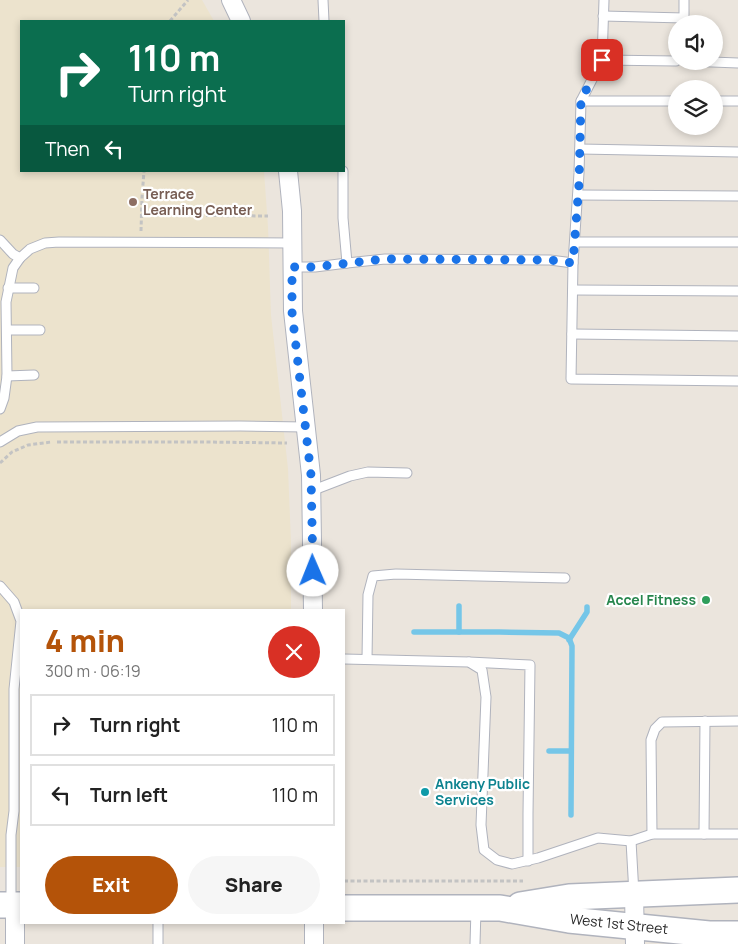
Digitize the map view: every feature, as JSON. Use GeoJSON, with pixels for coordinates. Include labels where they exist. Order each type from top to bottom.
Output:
{"type":"FeatureCollection","features":[{"type":"Feature","properties":{"kind":"main road","name":"West 1st Street"},"geometry":{"type":"LineString","coordinates":[[345,908],[500,908],[569,897],[738,890]]}},
{"type":"Feature","properties":{"kind":"main road","name":"West 1st Street"},"geometry":{"type":"LineString","coordinates":[[500,908],[569,920],[634,935],[738,934]]}},
{"type":"Feature","properties":{"kind":"street"},"geometry":{"type":"LineString","coordinates":[[230,0],[240,20]]}},
{"type":"Feature","properties":{"kind":"street"},"geometry":{"type":"LineString","coordinates":[[288,172],[292,211],[292,312],[311,475],[313,609]]}},
{"type":"Feature","properties":{"kind":"street"},"geometry":{"type":"LineString","coordinates":[[634,894],[634,935]]}},
{"type":"Feature","properties":{"kind":"street"},"geometry":{"type":"LineString","coordinates":[[12,905],[15,944]]}},
{"type":"Feature","properties":{"kind":"street"},"geometry":{"type":"LineString","coordinates":[[314,924],[314,944]]}},
{"type":"Feature","properties":{"kind":"lane"},"geometry":{"type":"LineString","coordinates":[[323,0],[324,20]]}},
{"type":"Feature","properties":{"kind":"lane"},"geometry":{"type":"LineString","coordinates":[[604,0],[602,60],[581,100],[578,195],[573,263],[571,379],[738,381]]}},
{"type":"Feature","properties":{"kind":"lane"},"geometry":{"type":"LineString","coordinates":[[684,0],[684,15]]}},
{"type":"Feature","properties":{"kind":"lane"},"geometry":{"type":"LineString","coordinates":[[603,16],[668,20]]}},
{"type":"Feature","properties":{"kind":"lane"},"geometry":{"type":"LineString","coordinates":[[602,60],[668,61]]}},
{"type":"Feature","properties":{"kind":"lane"},"geometry":{"type":"LineString","coordinates":[[723,62],[738,63]]}},
{"type":"Feature","properties":{"kind":"lane"},"geometry":{"type":"LineString","coordinates":[[581,100],[668,101]]}},
{"type":"Feature","properties":{"kind":"lane"},"geometry":{"type":"LineString","coordinates":[[723,101],[738,101]]}},
{"type":"Feature","properties":{"kind":"lane"},"geometry":{"type":"LineString","coordinates":[[580,150],[738,152]]}},
{"type":"Feature","properties":{"kind":"lane"},"geometry":{"type":"LineString","coordinates":[[342,172],[342,218],[346,263]]}},
{"type":"Feature","properties":{"kind":"lane"},"geometry":{"type":"LineString","coordinates":[[578,195],[738,196]]}},
{"type":"Feature","properties":{"kind":"lane"},"geometry":{"type":"LineString","coordinates":[[0,240],[13,254],[20,258]]}},
{"type":"Feature","properties":{"kind":"lane"},"geometry":{"type":"LineString","coordinates":[[575,242],[738,242]]}},
{"type":"Feature","properties":{"kind":"lane"},"geometry":{"type":"LineString","coordinates":[[0,409],[4,398],[7,376],[6,302],[8,288],[13,268],[30,249],[44,243],[292,243]]}},
{"type":"Feature","properties":{"kind":"lane"},"geometry":{"type":"LineString","coordinates":[[292,267],[315,267],[384,259],[550,260],[573,263]]}},
{"type":"Feature","properties":{"kind":"lane"},"geometry":{"type":"LineString","coordinates":[[8,288],[34,288]]}},
{"type":"Feature","properties":{"kind":"lane"},"geometry":{"type":"LineString","coordinates":[[573,290],[738,291]]}},
{"type":"Feature","properties":{"kind":"lane"},"geometry":{"type":"LineString","coordinates":[[7,330],[40,330]]}},
{"type":"Feature","properties":{"kind":"lane"},"geometry":{"type":"LineString","coordinates":[[572,334],[738,336]]}},
{"type":"Feature","properties":{"kind":"lane"},"geometry":{"type":"LineString","coordinates":[[7,376],[34,375]]}},
{"type":"Feature","properties":{"kind":"lane"},"geometry":{"type":"LineString","coordinates":[[239,415],[240,426]]}},
{"type":"Feature","properties":{"kind":"lane"},"geometry":{"type":"LineString","coordinates":[[0,442],[18,431],[37,427],[305,427]]}},
{"type":"Feature","properties":{"kind":"lane"},"geometry":{"type":"LineString","coordinates":[[311,491],[350,476],[368,472],[407,473]]}},
{"type":"Feature","properties":{"kind":"lane"},"geometry":{"type":"LineString","coordinates":[[367,659],[368,595],[372,576],[396,574],[564,578]]}},
{"type":"Feature","properties":{"kind":"lane"},"geometry":{"type":"LineString","coordinates":[[0,586],[14,602],[20,622],[14,688],[14,811],[11,834],[12,905]]}},
{"type":"Feature","properties":{"kind":"lane"},"geometry":{"type":"LineString","coordinates":[[345,659],[530,665],[528,861]]}},
{"type":"Feature","properties":{"kind":"lane"},"geometry":{"type":"LineString","coordinates":[[469,662],[482,670],[486,697],[481,825],[484,850],[497,860],[512,864],[528,861],[598,838],[631,841],[652,834],[738,834]]}},
{"type":"Feature","properties":{"kind":"lane"},"geometry":{"type":"LineString","coordinates":[[652,834],[651,740],[655,730],[662,722],[738,720]]}},
{"type":"Feature","properties":{"kind":"lane"},"geometry":{"type":"LineString","coordinates":[[704,834],[705,721]]}},
{"type":"Feature","properties":{"kind":"lane"},"geometry":{"type":"LineString","coordinates":[[631,841],[634,894]]}},
{"type":"Feature","properties":{"kind":"lane"},"geometry":{"type":"LineString","coordinates":[[475,944],[476,908]]}},
{"type":"Feature","properties":{"kind":"lane"},"geometry":{"type":"LineString","coordinates":[[158,924],[158,944]]}},
{"type":"Feature","properties":{"kind":"path"},"geometry":{"type":"LineString","coordinates":[[171,20],[188,0]]}},
{"type":"Feature","properties":{"kind":"path"},"geometry":{"type":"LineString","coordinates":[[139,243],[144,172]]}},
{"type":"Feature","properties":{"kind":"path"},"geometry":{"type":"LineString","coordinates":[[141,215],[268,216]]}},
{"type":"Feature","properties":{"kind":"path"},"geometry":{"type":"LineString","coordinates":[[0,463],[12,452],[28,445],[49,442],[287,444]]}},
{"type":"Feature","properties":{"kind":"shaded area"},"geometry":{"type":"Polygon","coordinates":[[[0,0],[202,0],[213,20],[20,20],[20,172],[264,172],[271,315],[288,469],[291,609],[20,609],[20,867],[0,867],[0,0]]]}},
{"type":"Feature","properties":{"kind":"waterway"},"geometry":{"type":"LineString","coordinates":[[459,606],[459,632]]}},
{"type":"Feature","properties":{"kind":"waterway"},"geometry":{"type":"LineString","coordinates":[[569,640],[587,612],[587,607]]}},
{"type":"Feature","properties":{"kind":"waterway"},"geometry":{"type":"LineString","coordinates":[[414,632],[559,633],[569,638],[572,646],[571,815]]}},
{"type":"Feature","properties":{"kind":"waterway"},"geometry":{"type":"LineString","coordinates":[[549,751],[571,751]]}},
{"type":"Feature","properties":{"kind":"place","name":"Terrace Learning Center"},"geometry":{"type":"Point","coordinates":[133,202]}},
{"type":"Feature","properties":{"kind":"place","name":"Accel Fitness"},"geometry":{"type":"Point","coordinates":[706,600]}},
{"type":"Feature","properties":{"kind":"place","name":"Ankeny Public Services"},"geometry":{"type":"Point","coordinates":[425,792]}},
{"type":"Feature","properties":{"kind":"route"},"geometry":{"type":"LineString","coordinates":[[313,571],[311,475],[292,312],[292,267],[315,267],[384,259],[550,260],[573,263],[579,184],[581,100],[602,60]]}}]}
